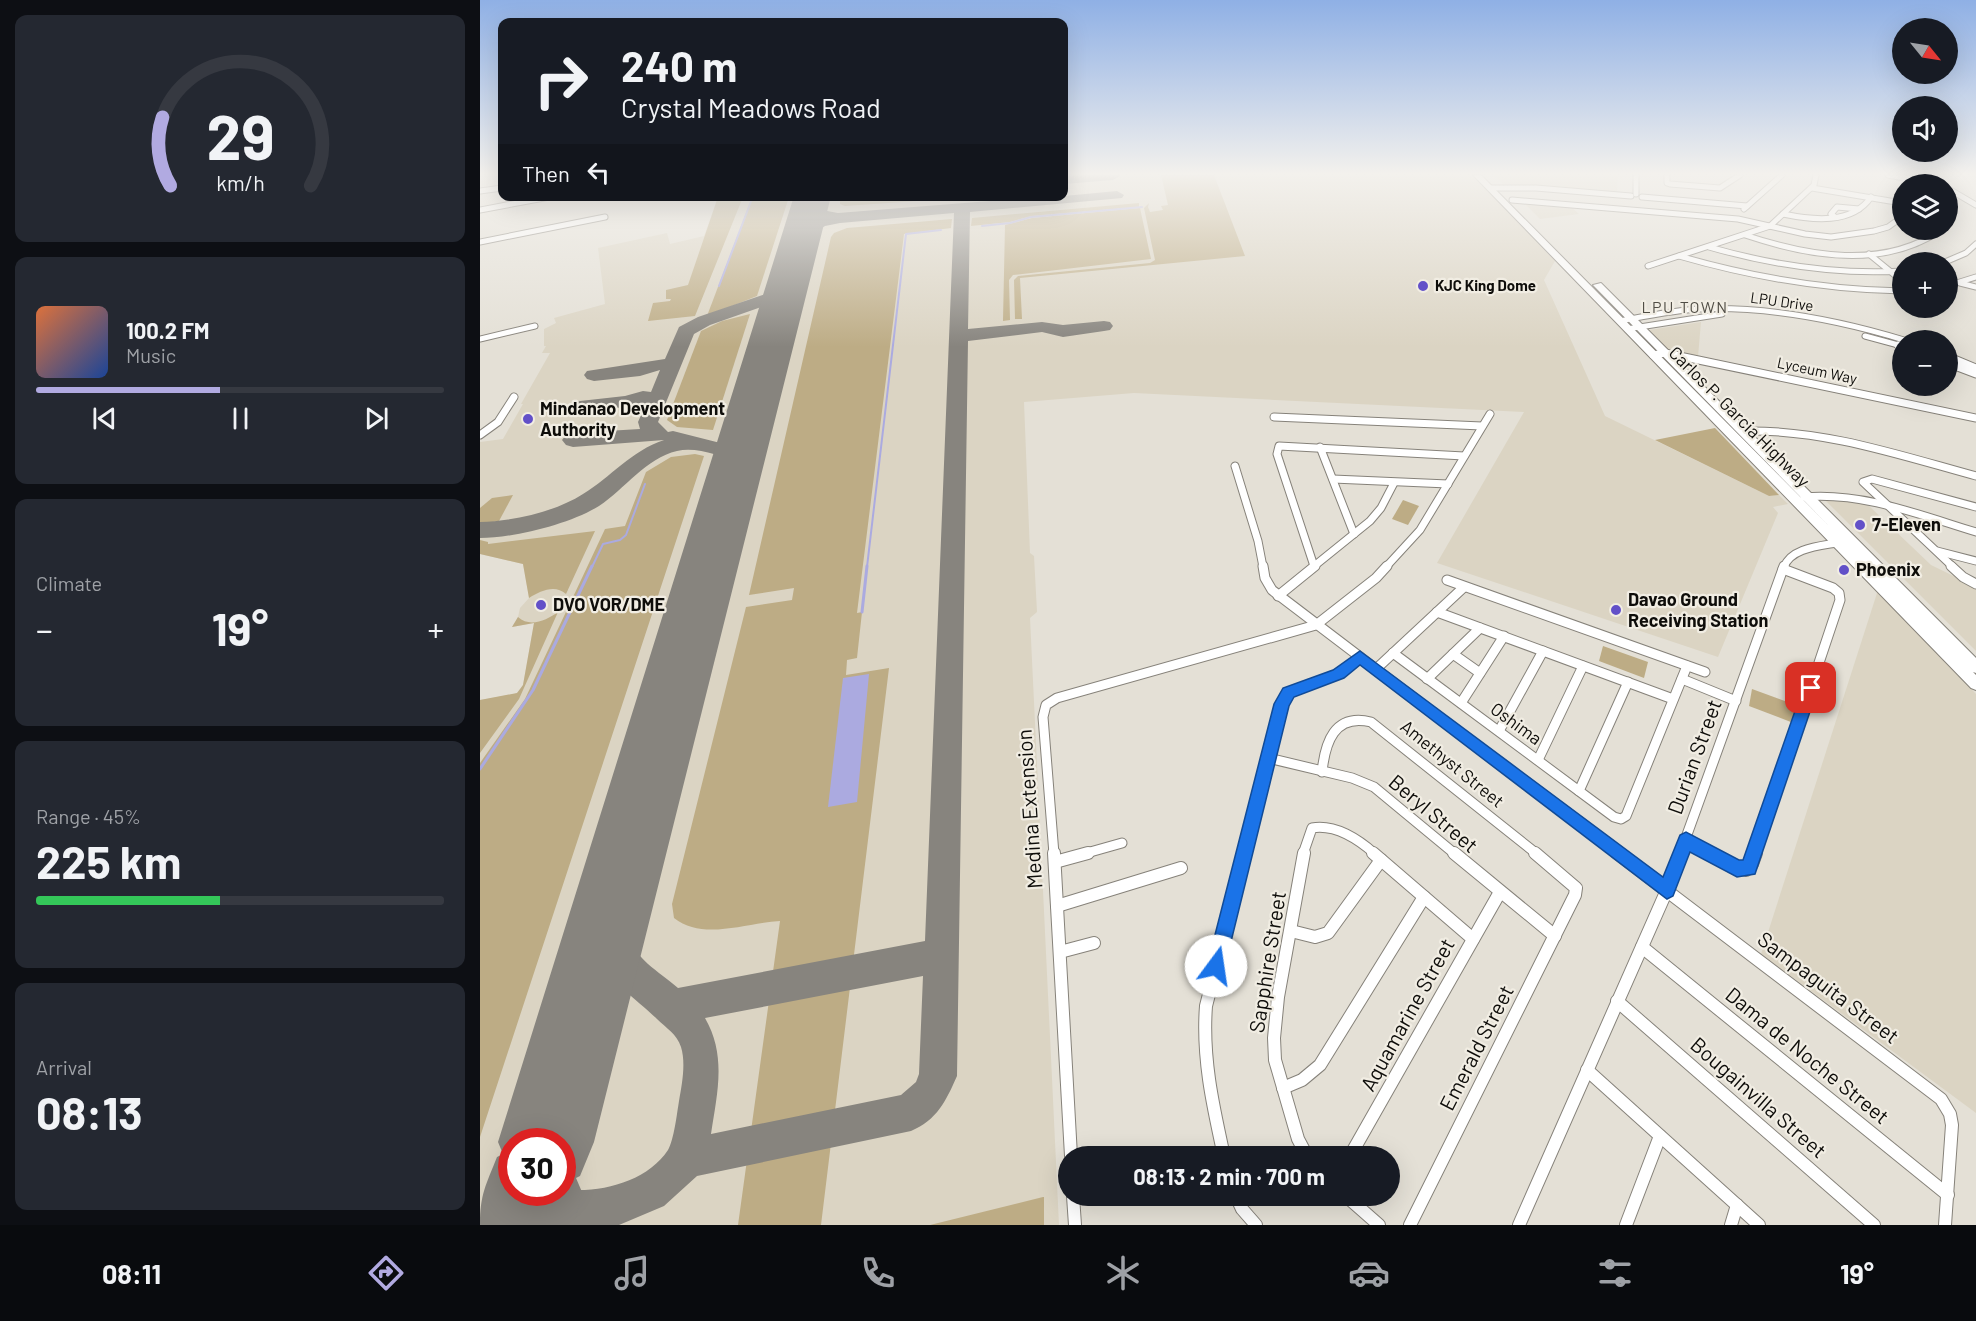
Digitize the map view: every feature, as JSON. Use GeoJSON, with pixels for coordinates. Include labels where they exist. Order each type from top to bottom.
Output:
{"type":"FeatureCollection","features":[{"type":"Feature","properties":{"kind":"highway","name":"Carlos P. Garcia Highway"},"geometry":{"type":"LineString","coordinates":[[1539,232],[1630,324]]}},
{"type":"Feature","properties":{"kind":"highway","name":"Carlos P. Garcia Highway"},"geometry":{"type":"LineString","coordinates":[[1543,232],[1801,498],[1850,540],[1976,667]]}},
{"type":"Feature","properties":{"kind":"highway","name":"Carlos P. Garcia Highway"},"geometry":{"type":"LineString","coordinates":[[1714,410],[1742,431],[1838,543],[1976,684]]}},
{"type":"Feature","properties":{"kind":"street"},"geometry":{"type":"LineString","coordinates":[[480,242],[529,232]]}},
{"type":"Feature","properties":{"kind":"street"},"geometry":{"type":"LineString","coordinates":[[1648,266],[1753,232]]}},
{"type":"Feature","properties":{"kind":"street"},"geometry":{"type":"LineString","coordinates":[[1800,232],[1819,236],[1844,236],[1863,232]]}},
{"type":"Feature","properties":{"kind":"street"},"geometry":{"type":"LineString","coordinates":[[1745,235],[1778,245],[1817,252],[1869,254],[1891,252],[1925,240]]}},
{"type":"Feature","properties":{"kind":"street"},"geometry":{"type":"LineString","coordinates":[[1958,256],[1976,244]]}},
{"type":"Feature","properties":{"kind":"street"},"geometry":{"type":"LineString","coordinates":[[1708,247],[1803,267],[1890,272]]}},
{"type":"Feature","properties":{"kind":"street"},"geometry":{"type":"LineString","coordinates":[[1869,254],[1890,272]]}},
{"type":"Feature","properties":{"kind":"street"},"geometry":{"type":"LineString","coordinates":[[1679,256],[1794,284],[1892,291]]}},
{"type":"Feature","properties":{"kind":"street"},"geometry":{"type":"LineString","coordinates":[[1959,283],[1976,277]]}},
{"type":"Feature","properties":{"kind":"street"},"geometry":{"type":"LineString","coordinates":[[1959,283],[1976,287]]}},
{"type":"Feature","properties":{"kind":"street","name":"LPU Drive"},"geometry":{"type":"LineString","coordinates":[[1630,324],[1697,310],[1738,310],[1852,327],[1892,337]]}},
{"type":"Feature","properties":{"kind":"street","name":"LPU Drive"},"geometry":{"type":"LineString","coordinates":[[1630,324],[1729,314],[1829,328],[1892,344]]}},
{"type":"Feature","properties":{"kind":"street"},"geometry":{"type":"LineString","coordinates":[[480,339],[535,326]]}},
{"type":"Feature","properties":{"kind":"street","name":"Lyceum Way"},"geometry":{"type":"LineString","coordinates":[[1663,358],[1976,418]]}},
{"type":"Feature","properties":{"kind":"street"},"geometry":{"type":"LineString","coordinates":[[1958,361],[1976,368]]}},
{"type":"Feature","properties":{"kind":"street","name":"Lyceum Way"},"geometry":{"type":"LineString","coordinates":[[1713,366],[1976,423]]}},
{"type":"Feature","properties":{"kind":"street"},"geometry":{"type":"LineString","coordinates":[[1958,367],[1976,374]]}},
{"type":"Feature","properties":{"kind":"street"},"geometry":{"type":"LineString","coordinates":[[480,435],[498,422],[514,397]]}},
{"type":"Feature","properties":{"kind":"street"},"geometry":{"type":"LineString","coordinates":[[1316,625],[1361,591],[1402,552],[1420,530],[1490,414]]}},
{"type":"Feature","properties":{"kind":"street"},"geometry":{"type":"LineString","coordinates":[[1274,417],[1482,426]]}},
{"type":"Feature","properties":{"kind":"street"},"geometry":{"type":"LineString","coordinates":[[1742,431],[1777,430],[1818,435],[1976,476]]}},
{"type":"Feature","properties":{"kind":"street"},"geometry":{"type":"LineString","coordinates":[[1314,566],[1277,448],[1281,445],[1464,456]]}},
{"type":"Feature","properties":{"kind":"street"},"geometry":{"type":"LineString","coordinates":[[1320,447],[1354,534]]}},
{"type":"Feature","properties":{"kind":"street"},"geometry":{"type":"LineString","coordinates":[[1235,466],[1258,542],[1265,578],[1278,596],[1370,521],[1381,508],[1394,483]]}},
{"type":"Feature","properties":{"kind":"street"},"geometry":{"type":"LineString","coordinates":[[1976,507],[1872,479],[1867,478],[1863,482],[1963,577],[1976,584]]}},
{"type":"Feature","properties":{"kind":"street"},"geometry":{"type":"LineString","coordinates":[[1332,479],[1448,484]]}},
{"type":"Feature","properties":{"kind":"street"},"geometry":{"type":"LineString","coordinates":[[1801,498],[1841,496],[1976,532]]}},
{"type":"Feature","properties":{"kind":"street","name":"Durian Street"},"geometry":{"type":"LineString","coordinates":[[1519,1225],[1667,890],[1783,569],[1791,556],[1797,552],[1850,540]]}},
{"type":"Feature","properties":{"kind":"street"},"geometry":{"type":"LineString","coordinates":[[1937,551],[1976,561]]}},
{"type":"Feature","properties":{"kind":"street"},"geometry":{"type":"LineString","coordinates":[[1686,840],[1737,868],[1746,870],[1752,864],[1840,600],[1839,593],[1833,588],[1783,569]]}},
{"type":"Feature","properties":{"kind":"street"},"geometry":{"type":"LineString","coordinates":[[1447,580],[1706,672]]}},
{"type":"Feature","properties":{"kind":"street"},"geometry":{"type":"LineString","coordinates":[[1376,669],[1464,587]]}},
{"type":"Feature","properties":{"kind":"street","name":"Sampaguita Street"},"geometry":{"type":"LineString","coordinates":[[1278,596],[1941,1099],[1950,1114],[1952,1125],[1948,1195]]}},
{"type":"Feature","properties":{"kind":"street"},"geometry":{"type":"LineString","coordinates":[[1437,612],[1673,699],[1687,666]]}},
{"type":"Feature","properties":{"kind":"street","name":"Medina Extension"},"geometry":{"type":"LineString","coordinates":[[1070,1146],[1055,862],[1043,712],[1050,701],[1316,625]]}},
{"type":"Feature","properties":{"kind":"street"},"geometry":{"type":"LineString","coordinates":[[1427,678],[1480,628]]}},
{"type":"Feature","properties":{"kind":"street"},"geometry":{"type":"LineString","coordinates":[[1461,703],[1504,636]]}},
{"type":"Feature","properties":{"kind":"street"},"geometry":{"type":"LineString","coordinates":[[1499,731],[1543,651]]}},
{"type":"Feature","properties":{"kind":"street","name":"Oshima"},"geometry":{"type":"LineString","coordinates":[[1393,653],[1614,817],[1621,819],[1626,816],[1673,699]]}},
{"type":"Feature","properties":{"kind":"street"},"geometry":{"type":"LineString","coordinates":[[1453,654],[1480,673]]}},
{"type":"Feature","properties":{"kind":"street"},"geometry":{"type":"LineString","coordinates":[[1222,1146],[1209,1082],[1204,1020],[1282,704],[1288,693],[1338,674],[1360,657]]}},
{"type":"Feature","properties":{"kind":"street"},"geometry":{"type":"LineString","coordinates":[[1538,760],[1583,666]]}},
{"type":"Feature","properties":{"kind":"street"},"geometry":{"type":"LineString","coordinates":[[1682,679],[1736,701]]}},
{"type":"Feature","properties":{"kind":"street"},"geometry":{"type":"LineString","coordinates":[[1579,791],[1628,682]]}},
{"type":"Feature","properties":{"kind":"street","name":"Amethyst Street"},"geometry":{"type":"LineString","coordinates":[[1322,772],[1327,738],[1332,730],[1360,720],[1371,722],[1569,880],[1575,888]]}},
{"type":"Feature","properties":{"kind":"street","name":"Beryl Street"},"geometry":{"type":"LineString","coordinates":[[1269,758],[1352,778],[1374,787],[1555,936]]}},
{"type":"Feature","properties":{"kind":"street","name":"Sapphire Street"},"geometry":{"type":"LineString","coordinates":[[1302,1146],[1275,1060],[1274,1038],[1278,998],[1305,844],[1312,828],[1325,826],[1350,836],[1473,939]]}},
{"type":"Feature","properties":{"kind":"street"},"geometry":{"type":"LineString","coordinates":[[1055,862],[1122,843]]}},
{"type":"Feature","properties":{"kind":"street"},"geometry":{"type":"LineString","coordinates":[[1291,931],[1315,937],[1328,933],[1381,860]]}},
{"type":"Feature","properties":{"kind":"street"},"geometry":{"type":"LineString","coordinates":[[1057,906],[1181,867]]}},
{"type":"Feature","properties":{"kind":"street","name":"Emerald Street"},"geometry":{"type":"LineString","coordinates":[[1410,1225],[1555,936],[1575,895],[1575,888]]}},
{"type":"Feature","properties":{"kind":"street","name":"Aquamarine Street"},"geometry":{"type":"LineString","coordinates":[[1356,1146],[1500,892]]}},
{"type":"Feature","properties":{"kind":"street"},"geometry":{"type":"LineString","coordinates":[[1283,1088],[1302,1080],[1320,1065],[1424,897]]}},
{"type":"Feature","properties":{"kind":"street"},"geometry":{"type":"LineString","coordinates":[[1059,952],[1094,943]]}},
{"type":"Feature","properties":{"kind":"street","name":"Dama de Noche Street"},"geometry":{"type":"LineString","coordinates":[[1642,947],[1948,1195]]}},
{"type":"Feature","properties":{"kind":"street","name":"Bougainvilla Street"},"geometry":{"type":"LineString","coordinates":[[1617,1001],[1874,1225]]}},
{"type":"Feature","properties":{"kind":"street"},"geometry":{"type":"LineString","coordinates":[[1587,1070],[1759,1225]]}},
{"type":"Feature","properties":{"kind":"street"},"geometry":{"type":"LineString","coordinates":[[1626,1225],[1660,1136]]}},
{"type":"Feature","properties":{"kind":"street"},"geometry":{"type":"LineString","coordinates":[[1945,1225],[1948,1195]]}},
{"type":"Feature","properties":{"kind":"street"},"geometry":{"type":"LineString","coordinates":[[1731,1225],[1737,1205]]}},
{"type":"Feature","properties":{"kind":"street"},"geometry":{"type":"LineString","coordinates":[[1074,1206],[1075,1225]]}},
{"type":"Feature","properties":{"kind":"street"},"geometry":{"type":"LineString","coordinates":[[1241,1206],[1256,1225]]}},
{"type":"Feature","properties":{"kind":"street"},"geometry":{"type":"LineString","coordinates":[[1357,1206],[1379,1225]]}},
{"type":"Feature","properties":{"kind":"shaded area"},"geometry":{"type":"Polygon","coordinates":[[[705,232],[1527,232],[1555,261],[1544,280],[1605,416],[1769,496],[1779,495],[1788,504],[1773,507],[1778,513],[1718,657],[1437,563],[1524,412],[1134,393],[1024,402],[1030,553],[1034,556],[1037,612],[1030,618],[1059,1225],[480,1225],[480,700],[515,694],[520,691],[534,623],[512,627],[520,608],[529,598],[523,564],[480,554],[480,442],[503,439],[523,404],[521,404],[550,353],[542,353],[546,346],[544,346],[544,329],[556,323],[554,318],[605,304],[598,248],[667,233],[670,244],[704,236],[705,232]]]}},
{"type":"Feature","properties":{"kind":"shaded area"},"geometry":{"type":"Polygon","coordinates":[[[706,232],[729,232],[695,316],[648,321],[653,303],[670,301],[671,299],[666,299],[666,290],[688,285],[706,232]]]}},
{"type":"Feature","properties":{"kind":"shaded area"},"geometry":{"type":"Polygon","coordinates":[[[739,232],[778,232],[757,296],[707,316],[739,232]]]}},
{"type":"Feature","properties":{"kind":"shaded area"},"geometry":{"type":"Polygon","coordinates":[[[918,232],[904,234],[857,613],[862,612],[857,658],[847,660],[846,675],[889,668],[821,1225],[738,1225],[780,921],[725,929],[698,928],[685,925],[674,918],[672,904],[746,607],[792,600],[794,588],[749,595],[831,237],[834,233],[918,232]]]}},
{"type":"Feature","properties":{"kind":"shaded area"},"geometry":{"type":"Polygon","coordinates":[[[1005,232],[1145,232],[1151,259],[1013,275],[1009,280],[1010,320],[1003,321],[1005,232]]]}},
{"type":"Feature","properties":{"kind":"shaded area"},"geometry":{"type":"Polygon","coordinates":[[[1149,232],[1236,232],[1245,256],[1020,278],[1022,319],[1015,319],[1014,280],[1018,276],[1150,263],[1155,260],[1149,232]]]}},
{"type":"Feature","properties":{"kind":"shaded area"},"geometry":{"type":"Polygon","coordinates":[[[750,314],[713,430],[677,427],[667,420],[701,331],[722,321],[750,314]]]}},
{"type":"Feature","properties":{"kind":"shaded area"},"geometry":{"type":"Polygon","coordinates":[[[1701,322],[1698,357],[1670,352],[1649,330],[1701,322]]]}},
{"type":"Feature","properties":{"kind":"shaded area"},"geometry":{"type":"Polygon","coordinates":[[[1715,428],[1779,495],[1769,496],[1655,440],[1715,428]]]}},
{"type":"Feature","properties":{"kind":"shaded area"},"geometry":{"type":"Polygon","coordinates":[[[695,454],[704,456],[480,1137],[480,763],[525,699],[605,529],[625,526],[646,472],[671,457],[695,454]]]}},
{"type":"Feature","properties":{"kind":"shaded area"},"geometry":{"type":"Polygon","coordinates":[[[513,495],[499,521],[480,524],[480,508],[492,498],[513,495]]]}},
{"type":"Feature","properties":{"kind":"shaded area"},"geometry":{"type":"Polygon","coordinates":[[[1837,498],[1868,505],[1931,565],[1976,587],[1976,651],[1825,500],[1837,498]]]}},
{"type":"Feature","properties":{"kind":"shaded area"},"geometry":{"type":"Polygon","coordinates":[[[1403,500],[1419,506],[1408,525],[1392,519],[1403,500]]]}},
{"type":"Feature","properties":{"kind":"shaded area"},"geometry":{"type":"Polygon","coordinates":[[[595,531],[566,594],[552,589],[529,598],[523,564],[480,554],[480,540],[488,544],[595,531]]]}},
{"type":"Feature","properties":{"kind":"shaded area"},"geometry":{"type":"Polygon","coordinates":[[[1878,590],[1976,694],[1976,1113],[1761,954],[1878,590]]]}},
{"type":"Feature","properties":{"kind":"shaded area"},"geometry":{"type":"Polygon","coordinates":[[[558,612],[519,699],[480,753],[480,700],[517,693],[523,685],[534,623],[512,627],[518,617],[533,622],[549,618],[558,612]]]}},
{"type":"Feature","properties":{"kind":"shaded area"},"geometry":{"type":"Polygon","coordinates":[[[1603,646],[1648,662],[1644,678],[1599,661],[1603,646]]]}},
{"type":"Feature","properties":{"kind":"shaded area"},"geometry":{"type":"Polygon","coordinates":[[[1752,689],[1798,706],[1796,724],[1749,706],[1752,689]]]}},
{"type":"Feature","properties":{"kind":"shaded area"},"geometry":{"type":"Polygon","coordinates":[[[1043,1197],[1044,1225],[930,1225],[1043,1197]]]}},
{"type":"Feature","properties":{"kind":"water"},"geometry":{"type":"Polygon","coordinates":[[[869,674],[857,802],[828,807],[843,678],[869,674]]]}},
{"type":"Feature","properties":{"kind":"waterway"},"geometry":{"type":"LineString","coordinates":[[719,286],[739,232]]}},
{"type":"Feature","properties":{"kind":"waterway"},"geometry":{"type":"LineString","coordinates":[[867,567],[906,234],[922,232]]}},
{"type":"Feature","properties":{"kind":"waterway"},"geometry":{"type":"LineString","coordinates":[[592,567],[603,544],[620,540],[626,535],[645,484]]}},
{"type":"Feature","properties":{"kind":"waterway"},"geometry":{"type":"LineString","coordinates":[[480,769],[533,690],[592,566]]}},
{"type":"Feature","properties":{"kind":"waterway"},"geometry":{"type":"LineString","coordinates":[[862,612],[867,566]]}},
{"type":"Feature","properties":{"kind":"taxiway"},"geometry":{"type":"LineString","coordinates":[[802,235],[806,232]]}},
{"type":"Feature","properties":{"kind":"taxiway"},"geometry":{"type":"LineString","coordinates":[[941,955],[961,232]]}},
{"type":"Feature","properties":{"kind":"taxiway"},"geometry":{"type":"LineString","coordinates":[[573,440],[659,434],[649,427],[648,422],[686,331],[704,321],[786,292]]}},
{"type":"Feature","properties":{"kind":"taxiway"},"geometry":{"type":"LineString","coordinates":[[959,336],[1042,327],[1063,331],[1104,326]]}},
{"type":"Feature","properties":{"kind":"taxiway"},"geometry":{"type":"LineString","coordinates":[[594,375],[640,370],[660,364],[671,366]]}},
{"type":"Feature","properties":{"kind":"taxiway"},"geometry":{"type":"LineString","coordinates":[[580,407],[626,402],[643,397],[657,399]]}},
{"type":"Feature","properties":{"kind":"taxiway"},"geometry":{"type":"LineString","coordinates":[[673,438],[689,442]]}},
{"type":"Feature","properties":{"kind":"taxiway"},"geometry":{"type":"LineString","coordinates":[[480,530],[520,525],[582,505],[648,455],[674,444],[689,442]]}},
{"type":"Feature","properties":{"kind":"taxiway"},"geometry":{"type":"LineString","coordinates":[[689,442],[740,455]]}},
{"type":"Feature","properties":{"kind":"taxiway"},"geometry":{"type":"LineString","coordinates":[[613,906],[612,932],[618,958],[672,1007]]}},
{"type":"Feature","properties":{"kind":"taxiway"},"geometry":{"type":"LineString","coordinates":[[672,1007],[941,955]]}},
{"type":"Feature","properties":{"kind":"taxiway"},"geometry":{"type":"LineString","coordinates":[[686,1159],[911,1112],[929,1095],[938,1076],[941,955]]}},
{"type":"Feature","properties":{"kind":"taxiway"},"geometry":{"type":"LineString","coordinates":[[552,1206],[575,1211],[595,1210],[633,1200],[664,1181],[684,1161],[689,1147],[701,1081],[701,1058],[699,1047],[689,1025],[672,1007]]}},
{"type":"Feature","properties":{"kind":"taxiway"},"geometry":{"type":"LineString","coordinates":[[524,1128],[530,1107],[579,1025]]}},
{"type":"Feature","properties":{"kind":"runway"},"geometry":{"type":"LineString","coordinates":[[550,1128],[803,232]]}},
{"type":"Feature","properties":{"kind":"runway"},"geometry":{"type":"LineString","coordinates":[[523,1225],[528,1206]]}},
{"type":"Feature","properties":{"kind":"place","name":"KJC King Dome"},"geometry":{"type":"Point","coordinates":[1423,286]}},
{"type":"Feature","properties":{"kind":"place","name":"Mindanao Development Authority"},"geometry":{"type":"Point","coordinates":[528,419]}},
{"type":"Feature","properties":{"kind":"place","name":"7-Eleven"},"geometry":{"type":"Point","coordinates":[1860,525]}},
{"type":"Feature","properties":{"kind":"place","name":"Phoenix"},"geometry":{"type":"Point","coordinates":[1844,570]}},
{"type":"Feature","properties":{"kind":"place","name":"DVO VOR/DME"},"geometry":{"type":"Point","coordinates":[541,605]}},
{"type":"Feature","properties":{"kind":"place","name":"Davao Ground Receiving Station"},"geometry":{"type":"Point","coordinates":[1616,610]}},
{"type":"Feature","properties":{"kind":"district","name":"LPU TOWN"},"geometry":{"type":"Point","coordinates":[1685,307]}},
{"type":"Feature","properties":{"kind":"route"},"geometry":{"type":"LineString","coordinates":[[1216,966],[1285,697],[1295,689],[1338,674],[1360,657],[1511,774],[1667,890],[1686,840],[1742,870],[1746,870],[1752,864],[1811,688]]}}]}
